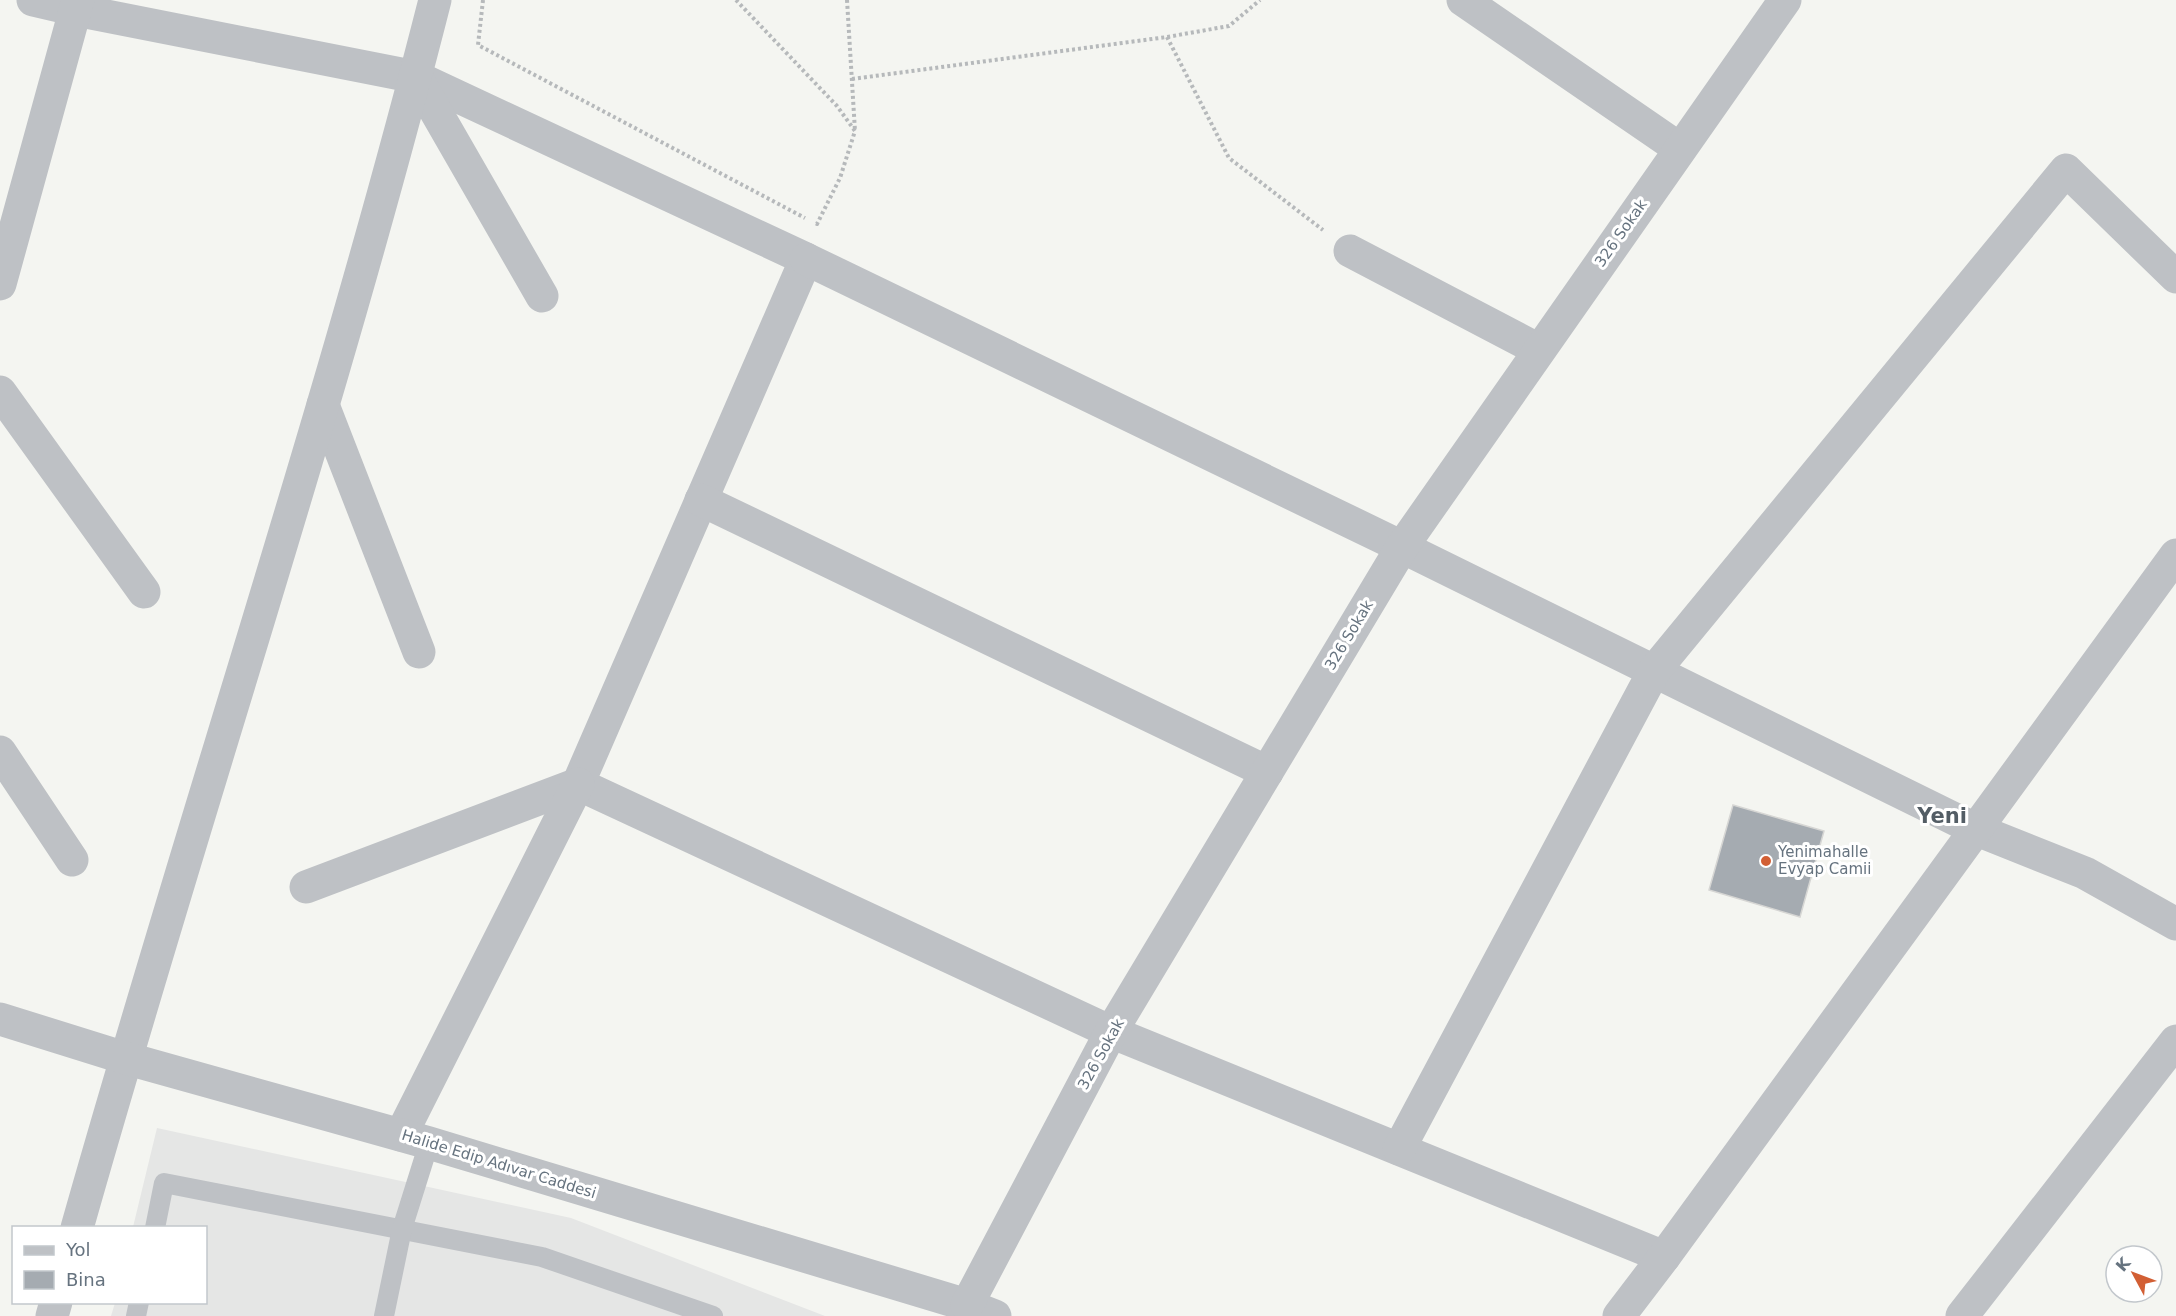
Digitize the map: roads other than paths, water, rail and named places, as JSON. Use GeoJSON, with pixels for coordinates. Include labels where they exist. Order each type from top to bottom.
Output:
{"type":"FeatureCollection","features":[{"type":"Feature","properties":{"kind":"street"},"geometry":{"type":"LineString","coordinates":[[33,0],[77,5],[416,77],[806,259],[1402,546],[1977,830],[2085,873],[2176,924]]}},
{"type":"Feature","properties":{"kind":"street"},"geometry":{"type":"LineString","coordinates":[[77,1226],[125,1059],[323,405],[416,77],[435,0]]}},
{"type":"Feature","properties":{"kind":"street"},"geometry":{"type":"LineString","coordinates":[[1463,0],[1680,149]]}},
{"type":"Feature","properties":{"kind":"street","name":"326 Sokak"},"geometry":{"type":"LineString","coordinates":[[975,1312],[1112,1032],[1402,546],[1785,0]]}},
{"type":"Feature","properties":{"kind":"street"},"geometry":{"type":"LineString","coordinates":[[0,284],[77,5]]}},
{"type":"Feature","properties":{"kind":"street"},"geometry":{"type":"LineString","coordinates":[[416,77],[542,296]]}},
{"type":"Feature","properties":{"kind":"street"},"geometry":{"type":"LineString","coordinates":[[1399,1149],[1654,671],[2066,170],[2176,277]]}},
{"type":"Feature","properties":{"kind":"street"},"geometry":{"type":"LineString","coordinates":[[1350,251],[1539,350]]}},
{"type":"Feature","properties":{"kind":"street"},"geometry":{"type":"LineString","coordinates":[[415,1139],[578,784],[806,259]]}},
{"type":"Feature","properties":{"kind":"street"},"geometry":{"type":"LineString","coordinates":[[0,392],[144,592]]}},
{"type":"Feature","properties":{"kind":"street"},"geometry":{"type":"LineString","coordinates":[[323,405],[419,652]]}},
{"type":"Feature","properties":{"kind":"street"},"geometry":{"type":"LineString","coordinates":[[701,500],[1267,772]]}},
{"type":"Feature","properties":{"kind":"street"},"geometry":{"type":"LineString","coordinates":[[1619,1316],[1977,830],[2176,555]]}},
{"type":"Feature","properties":{"kind":"street"},"geometry":{"type":"LineString","coordinates":[[0,752],[72,860]]}},
{"type":"Feature","properties":{"kind":"street"},"geometry":{"type":"LineString","coordinates":[[306,887],[578,784],[1112,1032],[1664,1257]]}},
{"type":"Feature","properties":{"kind":"street","name":"Halide Edip Adıvar Caddesi"},"geometry":{"type":"LineString","coordinates":[[0,1019],[125,1059],[415,1139],[975,1312]]}},
{"type":"Feature","properties":{"kind":"street"},"geometry":{"type":"LineString","coordinates":[[1962,1316],[2176,1041]]}},
{"type":"Feature","properties":{"kind":"lane"},"geometry":{"type":"LineString","coordinates":[[384,1316],[402,1229],[415,1139]]}},
{"type":"Feature","properties":{"kind":"lane"},"geometry":{"type":"LineString","coordinates":[[154,1226],[164,1183],[542,1257],[659,1307],[713,1316]]}},
{"type":"Feature","properties":{"kind":"place","name":"Yenimahalle Evyap Camii"},"geometry":{"type":"Point","coordinates":[1766,861]}},
{"type":"Feature","properties":{"kind":"district","name":"Yeni"},"geometry":{"type":"Point","coordinates":[1942,816]}}]}
